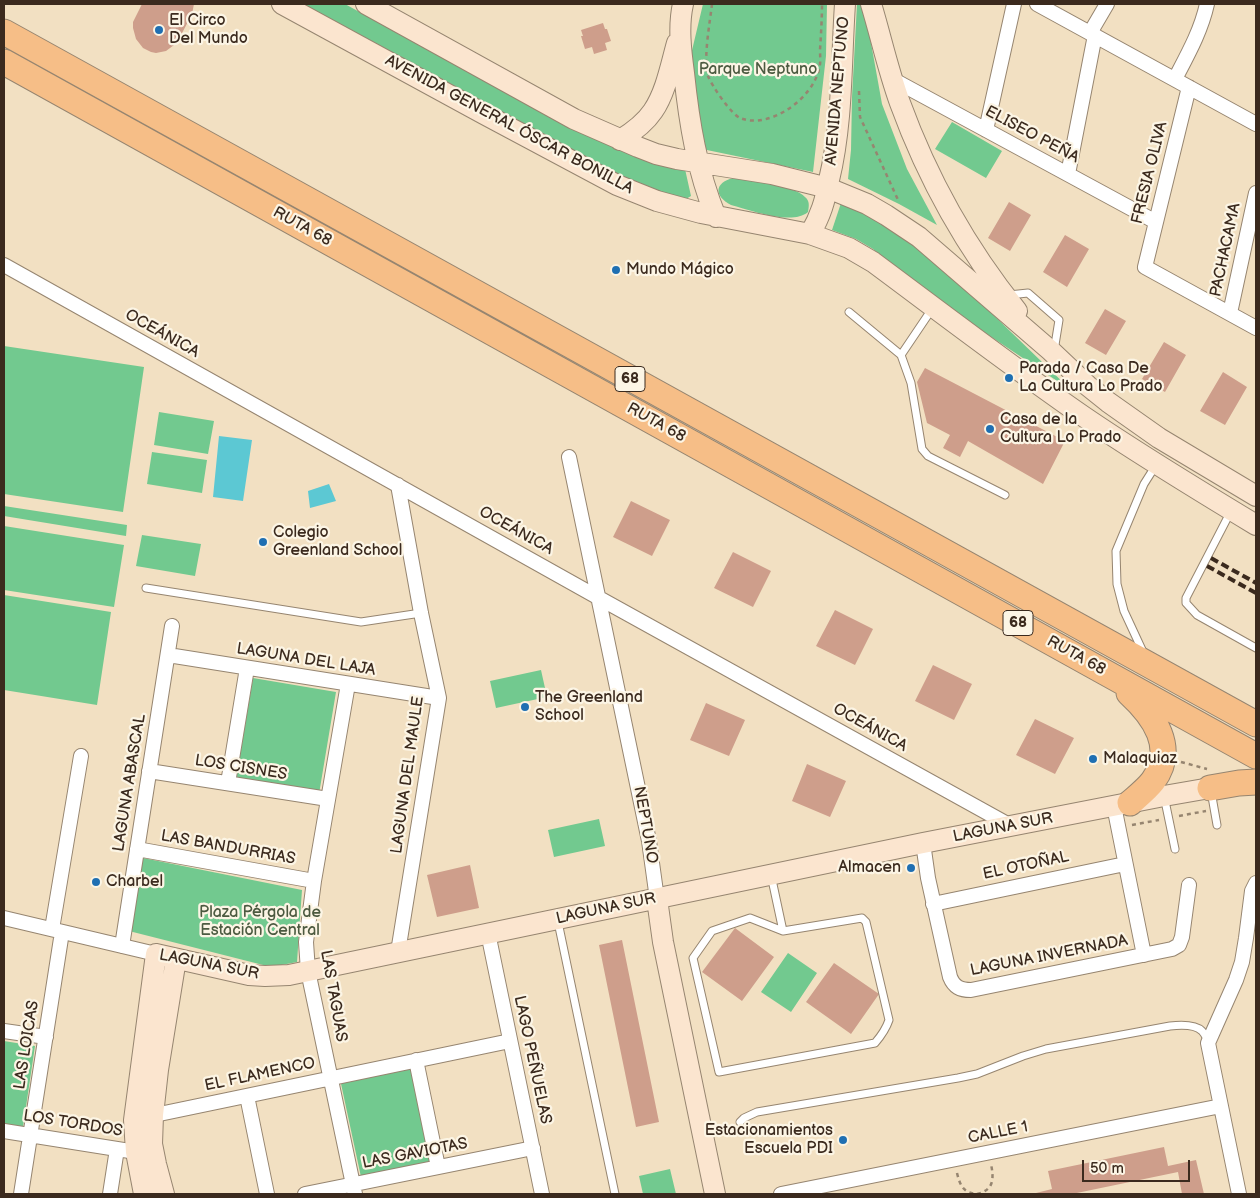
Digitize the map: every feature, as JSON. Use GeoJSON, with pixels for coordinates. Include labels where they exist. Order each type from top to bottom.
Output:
{"type":"FeatureCollection","features":[{"type":"Feature","properties":{"kind":"highway","name":"RUTA 68"},"geometry":{"type":"LineString","coordinates":[[4,32],[1256,724]]}},
{"type":"Feature","properties":{"kind":"highway","name":"RUTA 68"},"geometry":{"type":"LineString","coordinates":[[4,62],[1256,756]]}},
{"type":"Feature","properties":{"kind":"highway"},"geometry":{"type":"LineString","coordinates":[[1105,671],[1151,716],[1162,744],[1162,761],[1156,777],[1150,785],[1122,804]]}},
{"type":"Feature","properties":{"kind":"highway"},"geometry":{"type":"LineString","coordinates":[[1212,799],[1239,783],[1256,782]]}},
{"type":"Feature","properties":{"kind":"main road","name":"AVENIDA GENERAL ÓSCAR BONILLA"},"geometry":{"type":"LineString","coordinates":[[282,4],[604,178],[657,201],[716,217],[810,234],[849,248],[873,262],[1083,416],[1156,465],[1256,525]]}},
{"type":"Feature","properties":{"kind":"main road"},"geometry":{"type":"LineString","coordinates":[[366,4],[574,118],[620,140],[656,154],[677,159],[772,174],[828,188],[886,214],[924,242],[1052,352],[1088,386],[1133,420],[1174,447],[1256,496]]}},
{"type":"Feature","properties":{"kind":"main road"},"geometry":{"type":"LineString","coordinates":[[683,4],[681,29],[686,100],[690,125],[706,190],[716,217]]}},
{"type":"Feature","properties":{"kind":"main road","name":"AVENIDA NEPTUNO"},"geometry":{"type":"LineString","coordinates":[[810,234],[822,212],[833,166],[838,124],[845,4]]}},
{"type":"Feature","properties":{"kind":"main road"},"geometry":{"type":"LineString","coordinates":[[872,4],[892,79],[922,158],[937,188],[973,249],[1005,295],[1052,352]]}},
{"type":"Feature","properties":{"kind":"main road"},"geometry":{"type":"LineString","coordinates":[[620,140],[634,131],[657,104],[668,75],[681,29]]}},
{"type":"Feature","properties":{"kind":"main road","name":"LAGUNA SUR"},"geometry":{"type":"LineString","coordinates":[[156,954],[249,975],[277,976],[1164,796],[1212,799]]}},
{"type":"Feature","properties":{"kind":"main road","name":"NEPTUNO"},"geometry":{"type":"LineString","coordinates":[[657,899],[663,942],[715,1194]]}},
{"type":"Feature","properties":{"kind":"main road"},"geometry":{"type":"LineString","coordinates":[[156,954],[143,1118],[152,1144],[164,1194]]}},
{"type":"Feature","properties":{"kind":"main road"},"geometry":{"type":"LineString","coordinates":[[144,1194],[126,1150],[143,1118],[158,1070],[176,959]]}},
{"type":"Feature","properties":{"kind":"street"},"geometry":{"type":"LineString","coordinates":[[986,130],[1014,4]]}},
{"type":"Feature","properties":{"kind":"street"},"geometry":{"type":"LineString","coordinates":[[1038,4],[1256,124]]}},
{"type":"Feature","properties":{"kind":"street"},"geometry":{"type":"LineString","coordinates":[[1068,174],[1093,34],[1106,4]]}},
{"type":"Feature","properties":{"kind":"street"},"geometry":{"type":"LineString","coordinates":[[1175,79],[1196,38],[1207,4]]}},
{"type":"Feature","properties":{"kind":"street","name":"ELISEO PEÑA"},"geometry":{"type":"LineString","coordinates":[[892,79],[1156,222]]}},
{"type":"Feature","properties":{"kind":"street","name":"FRESIA OLIVA"},"geometry":{"type":"LineString","coordinates":[[1189,87],[1145,267],[1230,314]]}},
{"type":"Feature","properties":{"kind":"street","name":"PACHACAMA"},"geometry":{"type":"LineString","coordinates":[[1230,314],[1256,193]]}},
{"type":"Feature","properties":{"kind":"street","name":"OCEÁNICA"},"geometry":{"type":"LineString","coordinates":[[4,265],[1011,826]]}},
{"type":"Feature","properties":{"kind":"street"},"geometry":{"type":"LineString","coordinates":[[1230,314],[1256,328]]}},
{"type":"Feature","properties":{"kind":"street","name":"NEPTUNO"},"geometry":{"type":"LineString","coordinates":[[569,457],[649,841],[657,899]]}},
{"type":"Feature","properties":{"kind":"street","name":"LAGUNA DEL MAULE"},"geometry":{"type":"LineString","coordinates":[[398,485],[420,613],[439,698],[398,952]]}},
{"type":"Feature","properties":{"kind":"street","name":"LAGUNA ABASCAL"},"geometry":{"type":"LineString","coordinates":[[122,946],[172,626]]}},
{"type":"Feature","properties":{"kind":"street","name":"LAGUNA DEL LAJA"},"geometry":{"type":"LineString","coordinates":[[168,655],[439,698]]}},
{"type":"Feature","properties":{"kind":"street"},"geometry":{"type":"LineString","coordinates":[[228,783],[247,668]]}},
{"type":"Feature","properties":{"kind":"street","name":"LAS TAGUAS"},"geometry":{"type":"LineString","coordinates":[[348,684],[314,881],[306,942],[308,971],[354,1190]]}},
{"type":"Feature","properties":{"kind":"street","name":"LAS LOICAS"},"geometry":{"type":"LineString","coordinates":[[22,1194],[46,1037],[57,930],[81,756]]}},
{"type":"Feature","properties":{"kind":"street","name":"LOS CISNES"},"geometry":{"type":"LineString","coordinates":[[149,771],[328,799]]}},
{"type":"Feature","properties":{"kind":"street","name":"LAGUNA INVERNADA"},"geometry":{"type":"LineString","coordinates":[[923,844],[950,977],[952,983],[958,988],[971,990],[1144,955],[1119,828],[1122,804]]}},
{"type":"Feature","properties":{"kind":"street","name":"LAS BANDURRIAS"},"geometry":{"type":"LineString","coordinates":[[137,849],[314,881]]}},
{"type":"Feature","properties":{"kind":"street","name":"EL OTOÑAL"},"geometry":{"type":"LineString","coordinates":[[934,904],[1126,864]]}},
{"type":"Feature","properties":{"kind":"street"},"geometry":{"type":"LineString","coordinates":[[1240,1194],[1208,1043],[1239,971],[1244,950],[1252,891],[1256,883]]}},
{"type":"Feature","properties":{"kind":"street"},"geometry":{"type":"LineString","coordinates":[[1144,955],[1172,949],[1179,944],[1182,937],[1189,885]]}},
{"type":"Feature","properties":{"kind":"street","name":"LAGUNA SUR"},"geometry":{"type":"LineString","coordinates":[[4,918],[156,954]]}},
{"type":"Feature","properties":{"kind":"street","name":"LAGO PEÑUELAS"},"geometry":{"type":"LineString","coordinates":[[488,933],[542,1194]]}},
{"type":"Feature","properties":{"kind":"street"},"geometry":{"type":"LineString","coordinates":[[4,1031],[46,1037]]}},
{"type":"Feature","properties":{"kind":"street","name":"EL FLAMENCO"},"geometry":{"type":"LineString","coordinates":[[143,1118],[510,1041]]}},
{"type":"Feature","properties":{"kind":"street"},"geometry":{"type":"LineString","coordinates":[[416,1060],[438,1168]]}},
{"type":"Feature","properties":{"kind":"street"},"geometry":{"type":"LineString","coordinates":[[247,1096],[267,1194]]}},
{"type":"Feature","properties":{"kind":"street","name":"CALLE 1"},"geometry":{"type":"LineString","coordinates":[[781,1194],[1221,1106]]}},
{"type":"Feature","properties":{"kind":"street","name":"LOS TORDOS"},"geometry":{"type":"LineString","coordinates":[[4,1131],[126,1150]]}},
{"type":"Feature","properties":{"kind":"street","name":"LAS GAVIOTAS"},"geometry":{"type":"LineString","coordinates":[[305,1194],[354,1190],[438,1168],[533,1148]]}},
{"type":"Feature","properties":{"kind":"street"},"geometry":{"type":"LineString","coordinates":[[110,1194],[126,1150]]}},
{"type":"Feature","properties":{"kind":"lane"},"geometry":{"type":"LineString","coordinates":[[1005,295],[1028,293],[1059,320],[1052,352]]}},
{"type":"Feature","properties":{"kind":"lane"},"geometry":{"type":"LineString","coordinates":[[901,355],[934,307]]}},
{"type":"Feature","properties":{"kind":"lane"},"geometry":{"type":"LineString","coordinates":[[849,312],[901,355],[911,383],[922,448],[928,456],[1005,495]]}},
{"type":"Feature","properties":{"kind":"lane"},"geometry":{"type":"LineString","coordinates":[[1149,665],[1124,612],[1117,584],[1116,550],[1144,484],[1156,465]]}},
{"type":"Feature","properties":{"kind":"lane"},"geometry":{"type":"LineString","coordinates":[[1232,510],[1186,598],[1186,604],[1197,614],[1256,648]]}},
{"type":"Feature","properties":{"kind":"lane"},"geometry":{"type":"LineString","coordinates":[[146,588],[361,622],[420,613]]}},
{"type":"Feature","properties":{"kind":"lane"},"geometry":{"type":"LineString","coordinates":[[1164,796],[1175,850]]}},
{"type":"Feature","properties":{"kind":"lane"},"geometry":{"type":"LineString","coordinates":[[1212,799],[1217,825]]}},
{"type":"Feature","properties":{"kind":"lane"},"geometry":{"type":"LineString","coordinates":[[771,875],[783,931]]}},
{"type":"Feature","properties":{"kind":"lane"},"geometry":{"type":"LineString","coordinates":[[750,918],[783,931],[862,918],[866,922],[887,1011],[889,1020],[887,1027],[875,1043],[719,1072],[692,958],[712,931],[750,918]]}},
{"type":"Feature","properties":{"kind":"lane"},"geometry":{"type":"LineString","coordinates":[[557,919],[614,1194]]}},
{"type":"Feature","properties":{"kind":"lane"},"geometry":{"type":"LineString","coordinates":[[740,1122],[757,1112],[958,1078],[977,1074],[1046,1049],[1161,1028],[1184,1025],[1196,1028],[1202,1031],[1208,1043]]}},
{"type":"Feature","properties":{"kind":"path"},"geometry":{"type":"LineString","coordinates":[[712,4],[706,54],[708,76],[721,99],[738,117],[754,121],[769,119],[797,104],[812,85],[819,69],[822,4]]}},
{"type":"Feature","properties":{"kind":"path"},"geometry":{"type":"LineString","coordinates":[[821,30],[843,33]]}},
{"type":"Feature","properties":{"kind":"path"},"geometry":{"type":"LineString","coordinates":[[859,89],[860,116],[900,203]]}},
{"type":"Feature","properties":{"kind":"path"},"geometry":{"type":"LineString","coordinates":[[1119,828],[1168,818],[1212,799]]}},
{"type":"Feature","properties":{"kind":"path"},"geometry":{"type":"LineString","coordinates":[[954,1159],[959,1182],[962,1187],[971,1194],[982,1193],[988,1190],[993,1180],[989,1152]]}},
{"type":"Feature","properties":{"kind":"green space"},"geometry":{"type":"Polygon","coordinates":[[[294,4],[345,4],[392,30],[685,169],[691,196],[686,199],[625,179],[294,4]]]}},
{"type":"Feature","properties":{"kind":"green space","name":"Parque Neptuno"},"geometry":{"type":"Polygon","coordinates":[[[703,4],[827,4],[826,56],[813,172],[702,149],[689,63],[703,4]]]}},
{"type":"Feature","properties":{"kind":"green space","name":"Parque Neptuno"},"geometry":{"type":"Polygon","coordinates":[[[857,4],[864,4],[882,104],[907,169],[937,225],[848,179],[851,150],[857,4]]]}},
{"type":"Feature","properties":{"kind":"green space"},"geometry":{"type":"Polygon","coordinates":[[[952,122],[1002,151],[986,178],[935,149],[952,122]]]}},
{"type":"Feature","properties":{"kind":"green space"},"geometry":{"type":"Polygon","coordinates":[[[733,178],[792,189],[808,200],[808,212],[792,218],[771,216],[731,205],[721,198],[718,190],[722,183],[733,178]]]}},
{"type":"Feature","properties":{"kind":"green space"},"geometry":{"type":"Polygon","coordinates":[[[841,203],[882,222],[900,233],[951,274],[1072,391],[975,326],[895,268],[873,249],[856,239],[832,230],[841,203]]]}},
{"type":"Feature","properties":{"kind":"green space"},"geometry":{"type":"Polygon","coordinates":[[[4,346],[144,367],[123,512],[4,494],[4,346]]]}},
{"type":"Feature","properties":{"kind":"green space"},"geometry":{"type":"Polygon","coordinates":[[[159,412],[214,421],[208,454],[154,445],[159,412]]]}},
{"type":"Feature","properties":{"kind":"green space"},"geometry":{"type":"Polygon","coordinates":[[[152,452],[207,460],[202,493],[147,484],[152,452]]]}},
{"type":"Feature","properties":{"kind":"green space"},"geometry":{"type":"Polygon","coordinates":[[[4,506],[127,525],[126,536],[4,516],[4,506]]]}},
{"type":"Feature","properties":{"kind":"green space"},"geometry":{"type":"Polygon","coordinates":[[[4,526],[124,545],[114,607],[4,590],[4,526]]]}},
{"type":"Feature","properties":{"kind":"green space"},"geometry":{"type":"Polygon","coordinates":[[[142,535],[201,544],[195,576],[136,566],[142,535]]]}},
{"type":"Feature","properties":{"kind":"green space"},"geometry":{"type":"Polygon","coordinates":[[[4,595],[111,612],[97,705],[4,690],[4,595]]]}},
{"type":"Feature","properties":{"kind":"green space"},"geometry":{"type":"Polygon","coordinates":[[[541,670],[547,697],[496,708],[490,681],[541,670]]]}},
{"type":"Feature","properties":{"kind":"green space"},"geometry":{"type":"Polygon","coordinates":[[[253,678],[336,692],[319,794],[236,780],[253,678]]]}},
{"type":"Feature","properties":{"kind":"green space"},"geometry":{"type":"Polygon","coordinates":[[[599,819],[605,846],[554,857],[548,830],[599,819]]]}},
{"type":"Feature","properties":{"kind":"green space","name":"Plaza Pérgola de Estación Central"},"geometry":{"type":"Polygon","coordinates":[[[143,858],[302,890],[297,962],[271,967],[129,931],[143,858]]]}},
{"type":"Feature","properties":{"kind":"green space"},"geometry":{"type":"Polygon","coordinates":[[[788,953],[817,973],[791,1012],[761,992],[788,953]]]}},
{"type":"Feature","properties":{"kind":"green space"},"geometry":{"type":"Polygon","coordinates":[[[4,1041],[35,1046],[23,1127],[4,1124],[4,1041]]]}},
{"type":"Feature","properties":{"kind":"green space"},"geometry":{"type":"Polygon","coordinates":[[[411,1064],[432,1162],[361,1177],[340,1079],[411,1064]]]}},
{"type":"Feature","properties":{"kind":"green space"},"geometry":{"type":"Polygon","coordinates":[[[670,1169],[676,1194],[643,1194],[639,1176],[670,1169]]]}},
{"type":"Feature","properties":{"kind":"water"},"geometry":{"type":"Polygon","coordinates":[[[219,436],[252,440],[243,501],[213,497],[219,436]]]}},
{"type":"Feature","properties":{"kind":"water"},"geometry":{"type":"Polygon","coordinates":[[[329,484],[336,501],[310,508],[308,491],[329,484]]]}},
{"type":"Feature","properties":{"kind":"building","name":"El Circo Del Mundo"},"geometry":{"type":"Polygon","coordinates":[[[142,4],[194,4],[192,14],[180,37],[166,51],[151,52],[143,48],[136,39],[133,22],[142,4]]]}},
{"type":"Feature","properties":{"kind":"building"},"geometry":{"type":"Polygon","coordinates":[[[603,23],[611,41],[605,43],[607,50],[594,54],[592,47],[585,49],[581,30],[603,23]]]}},
{"type":"Feature","properties":{"kind":"building"},"geometry":{"type":"Polygon","coordinates":[[[1009,202],[1031,215],[1010,251],[988,238],[1009,202]]]}},
{"type":"Feature","properties":{"kind":"building"},"geometry":{"type":"Polygon","coordinates":[[[1065,235],[1089,249],[1067,287],[1043,272],[1065,235]]]}},
{"type":"Feature","properties":{"kind":"building"},"geometry":{"type":"Polygon","coordinates":[[[1105,309],[1126,321],[1106,355],[1085,343],[1105,309]]]}},
{"type":"Feature","properties":{"kind":"building"},"geometry":{"type":"Polygon","coordinates":[[[1164,342],[1186,355],[1165,392],[1142,379],[1164,342]]]}},
{"type":"Feature","properties":{"kind":"building","name":"Casa de la Cultura Lo Prado"},"geometry":{"type":"Polygon","coordinates":[[[925,368],[1065,441],[1043,484],[968,441],[960,457],[943,448],[950,435],[927,423],[917,382],[925,368]]]}},
{"type":"Feature","properties":{"kind":"building"},"geometry":{"type":"Polygon","coordinates":[[[1223,372],[1247,387],[1225,425],[1200,411],[1223,372]]]}},
{"type":"Feature","properties":{"kind":"building"},"geometry":{"type":"Polygon","coordinates":[[[631,501],[670,520],[652,556],[613,537],[631,501]]]}},
{"type":"Feature","properties":{"kind":"building"},"geometry":{"type":"Polygon","coordinates":[[[733,552],[771,571],[753,607],[714,588],[733,552]]]}},
{"type":"Feature","properties":{"kind":"building"},"geometry":{"type":"Polygon","coordinates":[[[835,610],[873,629],[855,665],[816,646],[835,610]]]}},
{"type":"Feature","properties":{"kind":"building"},"geometry":{"type":"Polygon","coordinates":[[[933,665],[972,684],[954,720],[915,701],[933,665]]]}},
{"type":"Feature","properties":{"kind":"building"},"geometry":{"type":"Polygon","coordinates":[[[706,703],[745,720],[729,756],[690,740],[706,703]]]}},
{"type":"Feature","properties":{"kind":"building"},"geometry":{"type":"Polygon","coordinates":[[[1035,719],[1074,738],[1055,774],[1016,755],[1035,719]]]}},
{"type":"Feature","properties":{"kind":"building"},"geometry":{"type":"Polygon","coordinates":[[[807,764],[846,781],[830,817],[792,801],[807,764]]]}},
{"type":"Feature","properties":{"kind":"building"},"geometry":{"type":"Polygon","coordinates":[[[470,865],[479,908],[437,917],[427,875],[470,865]]]}},
{"type":"Feature","properties":{"kind":"building"},"geometry":{"type":"Polygon","coordinates":[[[735,928],[774,957],[742,1001],[702,972],[735,928]]]}},
{"type":"Feature","properties":{"kind":"building"},"geometry":{"type":"Polygon","coordinates":[[[622,940],[659,1122],[636,1127],[599,945],[622,940]]]}},
{"type":"Feature","properties":{"kind":"building"},"geometry":{"type":"Polygon","coordinates":[[[834,963],[879,994],[851,1034],[806,1002],[834,963]]]}},
{"type":"Feature","properties":{"kind":"building"},"geometry":{"type":"Polygon","coordinates":[[[1164,1147],[1168,1166],[1196,1160],[1204,1194],[1182,1194],[1178,1172],[1072,1194],[1032,1194],[1052,1189],[1048,1171],[1164,1147]]]}},
{"type":"Feature","properties":{"kind":"railway"},"geometry":{"type":"LineString","coordinates":[[1211,558],[1256,583]]}},
{"type":"Feature","properties":{"kind":"railway"},"geometry":{"type":"LineString","coordinates":[[1207,566],[1256,593]]}},
{"type":"Feature","properties":{"kind":"place","name":"El Circo Del Mundo"},"geometry":{"type":"Point","coordinates":[159,30]}},
{"type":"Feature","properties":{"kind":"place","name":"Mundo Mágico"},"geometry":{"type":"Point","coordinates":[616,270]}},
{"type":"Feature","properties":{"kind":"place","name":"Parada / Casa De La Cultura Lo Prado"},"geometry":{"type":"Point","coordinates":[1009,378]}},
{"type":"Feature","properties":{"kind":"place","name":"Casa de la Cultura Lo Prado"},"geometry":{"type":"Point","coordinates":[990,429]}},
{"type":"Feature","properties":{"kind":"place","name":"Colegio Greenland School"},"geometry":{"type":"Point","coordinates":[263,542]}},
{"type":"Feature","properties":{"kind":"place","name":"The Greenland School"},"geometry":{"type":"Point","coordinates":[525,707]}},
{"type":"Feature","properties":{"kind":"place","name":"Malaquiaz"},"geometry":{"type":"Point","coordinates":[1093,759]}},
{"type":"Feature","properties":{"kind":"place","name":"Almacen"},"geometry":{"type":"Point","coordinates":[911,868]}},
{"type":"Feature","properties":{"kind":"place","name":"Charbel"},"geometry":{"type":"Point","coordinates":[96,882]}},
{"type":"Feature","properties":{"kind":"place","name":"Estacionamientos Escuela PDI"},"geometry":{"type":"Point","coordinates":[843,1140]}}]}
